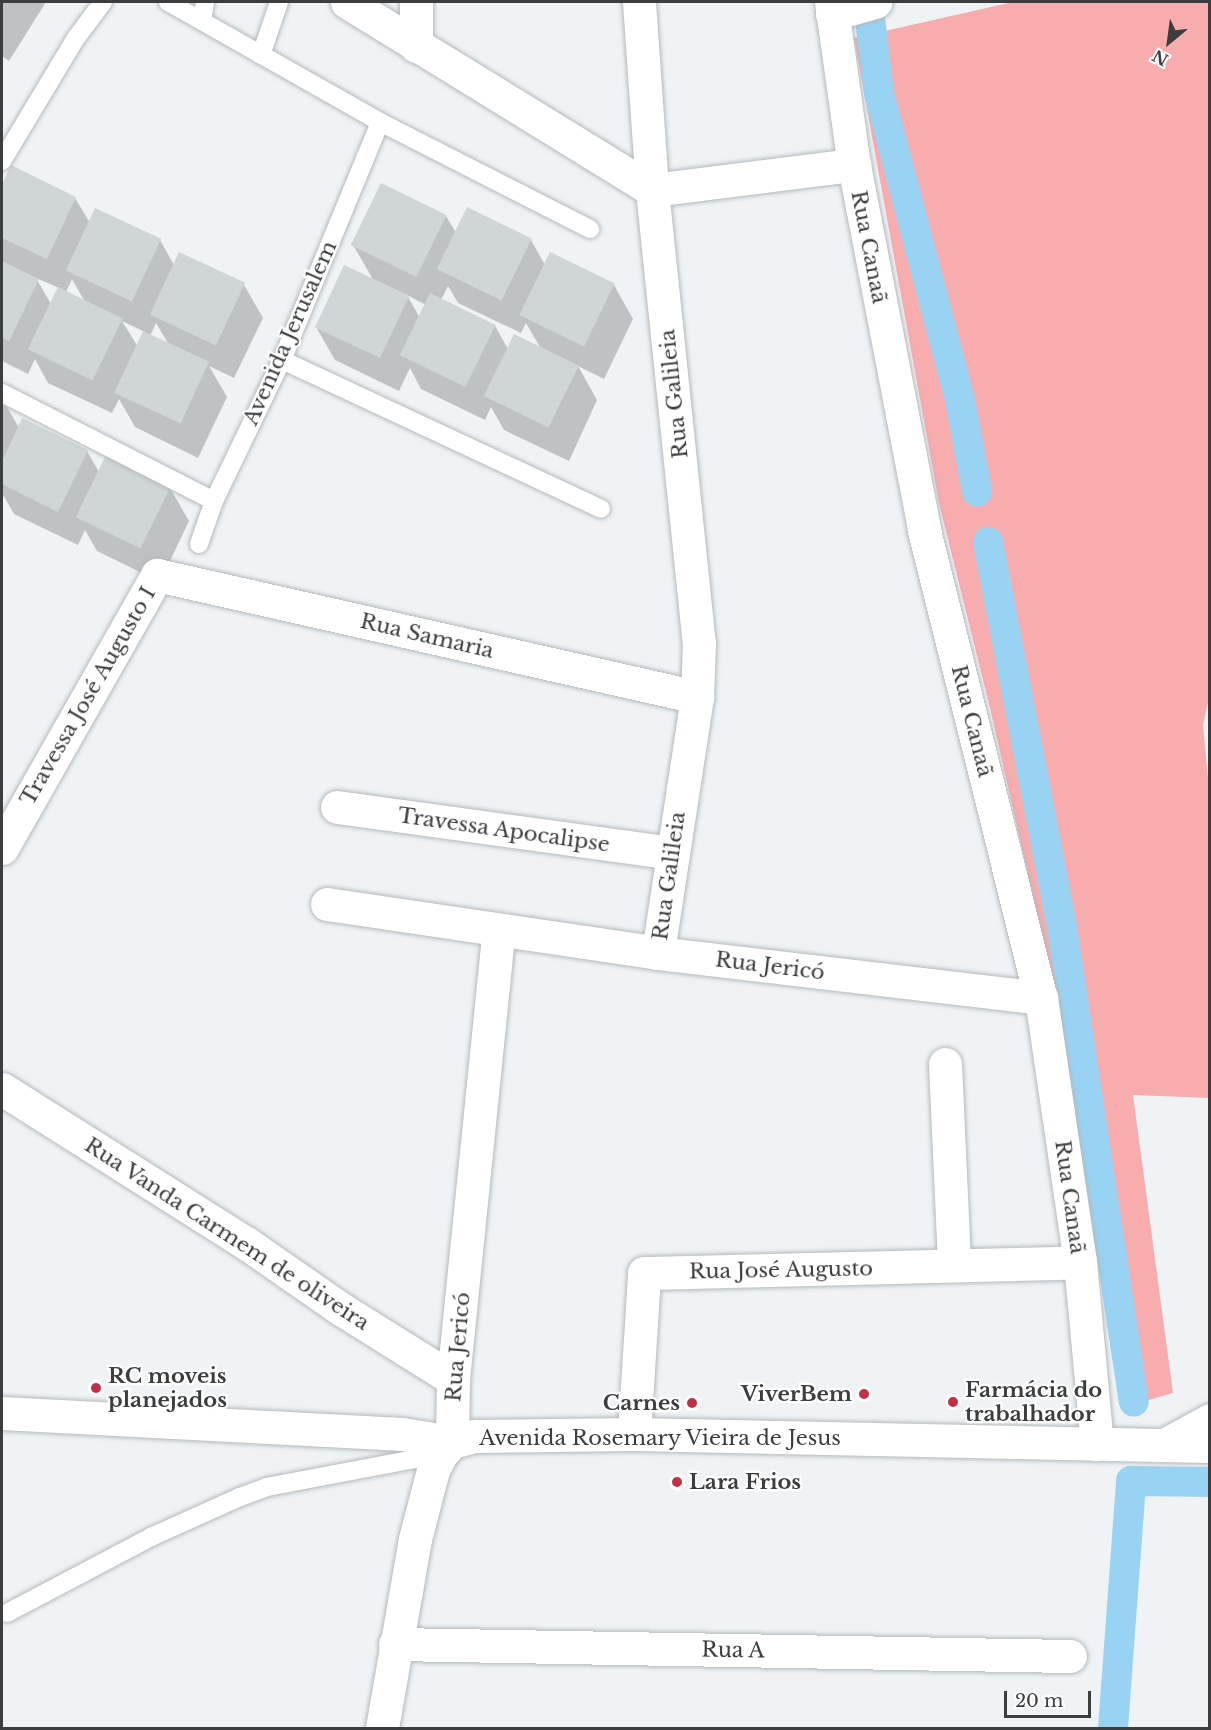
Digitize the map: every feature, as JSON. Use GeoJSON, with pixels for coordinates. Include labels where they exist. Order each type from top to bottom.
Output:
{"type":"FeatureCollection","features":[{"type":"Feature","properties":{"kind":"street"},"geometry":{"type":"LineString","coordinates":[[347,2],[652,190],[854,165]]}},
{"type":"Feature","properties":{"kind":"street"},"geometry":{"type":"LineString","coordinates":[[416,2],[416,46]]}},
{"type":"Feature","properties":{"kind":"street","name":"Rua Galileia"},"geometry":{"type":"LineString","coordinates":[[639,2],[652,190],[699,642],[697,697],[671,853],[658,953]]}},
{"type":"Feature","properties":{"kind":"street","name":"Rua Canaã"},"geometry":{"type":"LineString","coordinates":[[847,6],[854,165],[924,530],[1041,998],[1080,1262],[1097,1444]]}},
{"type":"Feature","properties":{"kind":"street","name":"Rua Samaria"},"geometry":{"type":"LineString","coordinates":[[157,575],[697,697]]}},
{"type":"Feature","properties":{"kind":"street","name":"Travessa José Augusto I"},"geometry":{"type":"LineString","coordinates":[[2,848],[157,575]]}},
{"type":"Feature","properties":{"kind":"street","name":"Travessa Apocalipse"},"geometry":{"type":"LineString","coordinates":[[337,807],[671,853]]}},
{"type":"Feature","properties":{"kind":"street","name":"Rua Jericó"},"geometry":{"type":"LineString","coordinates":[[327,904],[658,953],[1041,998]]}},
{"type":"Feature","properties":{"kind":"street","name":"Rua Jericó"},"geometry":{"type":"LineString","coordinates":[[446,1448],[499,930]]}},
{"type":"Feature","properties":{"kind":"street"},"geometry":{"type":"LineString","coordinates":[[945,1064],[954,1265]]}},
{"type":"Feature","properties":{"kind":"street","name":"Rua Vanda Carmem de oliveira"},"geometry":{"type":"LineString","coordinates":[[2,1089],[246,1243],[341,1309],[453,1380]]}},
{"type":"Feature","properties":{"kind":"street","name":"Rua José Augusto"},"geometry":{"type":"LineString","coordinates":[[634,1434],[644,1273],[1080,1262]]}},
{"type":"Feature","properties":{"kind":"street"},"geometry":{"type":"LineString","coordinates":[[2,1395],[17,1413],[402,1434],[446,1448],[433,1470],[415,1539],[382,1728]]}},
{"type":"Feature","properties":{"kind":"street"},"geometry":{"type":"LineString","coordinates":[[1166,1444],[1209,1420]]}},
{"type":"Feature","properties":{"kind":"street","name":"Avenida Rosemary Vieira de Jesus"},"geometry":{"type":"LineString","coordinates":[[446,1448],[475,1436],[634,1434],[1209,1446]]}},
{"type":"Feature","properties":{"kind":"street","name":"Rua A"},"geometry":{"type":"LineString","coordinates":[[395,1644],[1070,1656]]}},
{"type":"Feature","properties":{"kind":"lane"},"geometry":{"type":"LineString","coordinates":[[2,161],[76,38],[103,2]]}},
{"type":"Feature","properties":{"kind":"lane"},"geometry":{"type":"LineString","coordinates":[[168,2],[380,122],[590,229]]}},
{"type":"Feature","properties":{"kind":"lane"},"geometry":{"type":"LineString","coordinates":[[202,21],[205,2]]}},
{"type":"Feature","properties":{"kind":"lane"},"geometry":{"type":"LineString","coordinates":[[261,55],[279,2]]}},
{"type":"Feature","properties":{"kind":"lane","name":"Avenida Jerusalem"},"geometry":{"type":"LineString","coordinates":[[199,544],[214,501],[282,360],[380,122]]}},
{"type":"Feature","properties":{"kind":"lane"},"geometry":{"type":"LineString","coordinates":[[282,360],[601,509]]}},
{"type":"Feature","properties":{"kind":"lane"},"geometry":{"type":"LineString","coordinates":[[2,393],[214,501]]}},
{"type":"Feature","properties":{"kind":"lane"},"geometry":{"type":"LineString","coordinates":[[7,1613],[151,1537],[240,1497],[267,1487],[446,1448]]}},
{"type":"Feature","properties":{"kind":"shaded area"},"geometry":{"type":"Polygon","coordinates":[[[1013,2],[1209,2],[1210,693],[1203,725],[1210,800],[1209,1098],[1133,1095],[1173,1393],[1121,1408],[1068,1050],[990,708],[939,503],[854,38],[1013,2]]]}},
{"type":"Feature","properties":{"kind":"building"},"geometry":{"type":"Polygon","coordinates":[[[11,165],[76,197],[47,259],[2,238],[2,184],[11,165]]]}},
{"type":"Feature","properties":{"kind":"building"},"geometry":{"type":"Polygon","coordinates":[[[381,183],[447,215],[416,277],[351,245],[381,183]]]}},
{"type":"Feature","properties":{"kind":"building"},"geometry":{"type":"Polygon","coordinates":[[[467,207],[532,239],[501,301],[437,269],[467,207]]]}},
{"type":"Feature","properties":{"kind":"building"},"geometry":{"type":"Polygon","coordinates":[[[95,208],[161,239],[132,301],[66,271],[95,208]]]}},
{"type":"Feature","properties":{"kind":"building"},"geometry":{"type":"Polygon","coordinates":[[[179,252],[245,283],[216,345],[150,315],[179,252]]]}},
{"type":"Feature","properties":{"kind":"building"},"geometry":{"type":"Polygon","coordinates":[[[550,252],[615,284],[584,346],[519,315],[550,252]]]}},
{"type":"Feature","properties":{"kind":"building"},"geometry":{"type":"Polygon","coordinates":[[[2,261],[39,279],[9,341],[2,338],[2,261]]]}},
{"type":"Feature","properties":{"kind":"building"},"geometry":{"type":"Polygon","coordinates":[[[344,265],[409,295],[380,358],[315,328],[344,265]]]}},
{"type":"Feature","properties":{"kind":"building"},"geometry":{"type":"Polygon","coordinates":[[[58,287],[123,319],[92,381],[28,349],[58,287]]]}},
{"type":"Feature","properties":{"kind":"building"},"geometry":{"type":"Polygon","coordinates":[[[430,293],[496,325],[465,387],[400,355],[430,293]]]}},
{"type":"Feature","properties":{"kind":"building"},"geometry":{"type":"Polygon","coordinates":[[[143,331],[209,362],[180,423],[114,393],[143,331]]]}},
{"type":"Feature","properties":{"kind":"building"},"geometry":{"type":"Polygon","coordinates":[[[514,334],[579,366],[548,428],[484,396],[514,334]]]}},
{"type":"Feature","properties":{"kind":"building"},"geometry":{"type":"Polygon","coordinates":[[[22,418],[88,450],[58,512],[2,484],[2,462],[22,418]]]}},
{"type":"Feature","properties":{"kind":"building"},"geometry":{"type":"Polygon","coordinates":[[[106,455],[171,487],[140,549],[76,517],[106,455]]]}},
{"type":"Feature","properties":{"kind":"waterway"},"geometry":{"type":"LineString","coordinates":[[868,2],[879,93],[960,400],[977,491]]}},
{"type":"Feature","properties":{"kind":"waterway"},"geometry":{"type":"LineString","coordinates":[[988,542],[1062,927],[1134,1402]]}},
{"type":"Feature","properties":{"kind":"waterway"},"geometry":{"type":"LineString","coordinates":[[1113,1728],[1131,1481],[1210,1482]]}},
{"type":"Feature","properties":{"kind":"place","name":"RC moveis planejados"},"geometry":{"type":"Point","coordinates":[96,1388]}},
{"type":"Feature","properties":{"kind":"place","name":"ViverBem"},"geometry":{"type":"Point","coordinates":[864,1394]}},
{"type":"Feature","properties":{"kind":"place","name":"Farmácia do trabalhador"},"geometry":{"type":"Point","coordinates":[953,1402]}},
{"type":"Feature","properties":{"kind":"place","name":"Carnes"},"geometry":{"type":"Point","coordinates":[692,1403]}},
{"type":"Feature","properties":{"kind":"place","name":"Lara Frios"},"geometry":{"type":"Point","coordinates":[677,1482]}}]}
